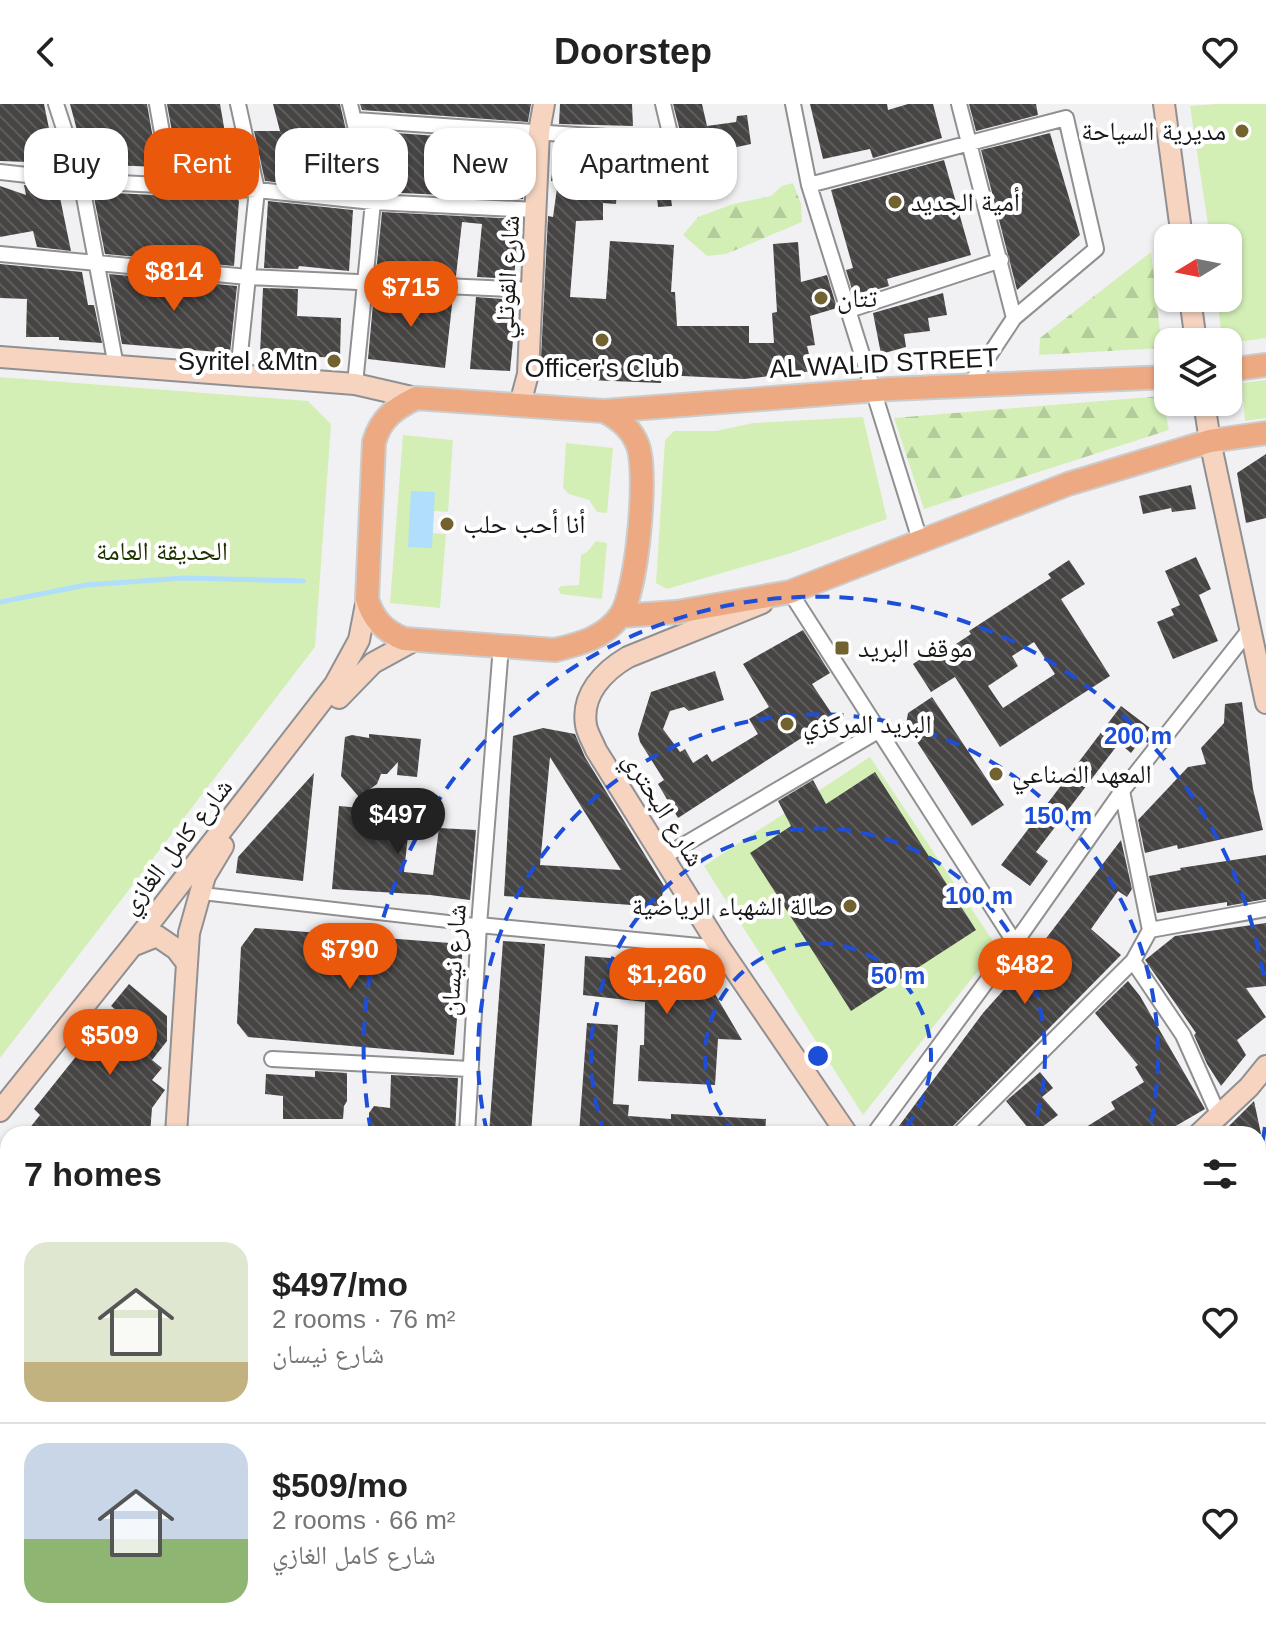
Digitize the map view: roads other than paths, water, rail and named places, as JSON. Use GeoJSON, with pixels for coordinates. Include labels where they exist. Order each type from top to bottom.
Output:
{"type":"FeatureCollection","features":[{"type":"Feature","properties":{"kind":"main road","name":"شارع القوتلي"},"geometry":{"type":"LineString","coordinates":[[520,404],[528,374],[539,132],[544,104]]}},
{"type":"Feature","properties":{"kind":"main road"},"geometry":{"type":"LineString","coordinates":[[1164,104],[1180,224]]}},
{"type":"Feature","properties":{"kind":"main road"},"geometry":{"type":"LineString","coordinates":[[0,357],[355,384],[416,398]]}},
{"type":"Feature","properties":{"kind":"main road"},"geometry":{"type":"LineString","coordinates":[[1242,368],[1266,365]]}},
{"type":"Feature","properties":{"kind":"main road","name":"AL WALID STREET"},"geometry":{"type":"LineString","coordinates":[[416,398],[604,411],[874,390],[1154,378]]}},
{"type":"Feature","properties":{"kind":"main road"},"geometry":{"type":"LineString","coordinates":[[416,398],[388,414],[379,426],[374,442],[367,599],[376,620],[393,635],[415,640],[555,650],[608,630],[628,602],[632,585],[642,458],[629,428],[604,411]]}},
{"type":"Feature","properties":{"kind":"main road"},"geometry":{"type":"LineString","coordinates":[[1206,416],[1266,703]]}},
{"type":"Feature","properties":{"kind":"main road"},"geometry":{"type":"LineString","coordinates":[[620,616],[677,612],[790,592],[1068,484],[1210,441],[1266,433]]}},
{"type":"Feature","properties":{"kind":"main road","name":"شارع البحتري"},"geometry":{"type":"LineString","coordinates":[[790,592],[628,657],[608,668],[595,683],[588,703],[586,725],[596,750],[720,948],[842,1126]]}},
{"type":"Feature","properties":{"kind":"main road","name":"شارع كامل الغازي"},"geometry":{"type":"LineString","coordinates":[[0,1111],[132,946],[344,670],[359,640],[367,599]]}},
{"type":"Feature","properties":{"kind":"main road","name":"شارع كامل الغازي"},"geometry":{"type":"LineString","coordinates":[[176,1126],[189,933],[198,893],[213,859],[350,685],[373,663],[415,640]]}},
{"type":"Feature","properties":{"kind":"main road"},"geometry":{"type":"LineString","coordinates":[[132,946],[157,936],[176,949],[186,962]]}},
{"type":"Feature","properties":{"kind":"main road"},"geometry":{"type":"LineString","coordinates":[[1210,1126],[1266,1066]]}},
{"type":"Feature","properties":{"kind":"street"},"geometry":{"type":"LineString","coordinates":[[56,104],[64,128]]}},
{"type":"Feature","properties":{"kind":"street"},"geometry":{"type":"LineString","coordinates":[[157,104],[161,128]]}},
{"type":"Feature","properties":{"kind":"street"},"geometry":{"type":"LineString","coordinates":[[238,104],[243,128]]}},
{"type":"Feature","properties":{"kind":"street"},"geometry":{"type":"LineString","coordinates":[[350,104],[373,202],[355,384]]}},
{"type":"Feature","properties":{"kind":"street"},"geometry":{"type":"LineString","coordinates":[[663,104],[669,128]]}},
{"type":"Feature","properties":{"kind":"street"},"geometry":{"type":"LineString","coordinates":[[793,104],[809,185],[920,540]]}},
{"type":"Feature","properties":{"kind":"street"},"geometry":{"type":"LineString","coordinates":[[959,104],[1014,318]]}},
{"type":"Feature","properties":{"kind":"street"},"geometry":{"type":"LineString","coordinates":[[809,185],[1066,118],[1096,249],[1014,318],[969,386]]}},
{"type":"Feature","properties":{"kind":"street"},"geometry":{"type":"LineString","coordinates":[[355,120],[552,133]]}},
{"type":"Feature","properties":{"kind":"street"},"geometry":{"type":"LineString","coordinates":[[0,172],[24,175]]}},
{"type":"Feature","properties":{"kind":"street"},"geometry":{"type":"LineString","coordinates":[[259,190],[373,202],[536,210]]}},
{"type":"Feature","properties":{"kind":"street"},"geometry":{"type":"LineString","coordinates":[[85,200],[116,366]]}},
{"type":"Feature","properties":{"kind":"street"},"geometry":{"type":"LineString","coordinates":[[238,373],[256,200]]}},
{"type":"Feature","properties":{"kind":"street"},"geometry":{"type":"LineString","coordinates":[[0,254],[248,277],[532,290]]}},
{"type":"Feature","properties":{"kind":"street"},"geometry":{"type":"LineString","coordinates":[[849,310],[1001,260]]}},
{"type":"Feature","properties":{"kind":"street"},"geometry":{"type":"LineString","coordinates":[[790,592],[1015,943]]}},
{"type":"Feature","properties":{"kind":"street"},"geometry":{"type":"LineString","coordinates":[[880,1126],[1122,791],[1250,629]]}},
{"type":"Feature","properties":{"kind":"street","name":"شارع نيسان"},"geometry":{"type":"LineString","coordinates":[[467,1126],[479,925],[501,646]]}},
{"type":"Feature","properties":{"kind":"street"},"geometry":{"type":"LineString","coordinates":[[663,857],[878,731]]}},
{"type":"Feature","properties":{"kind":"street"},"geometry":{"type":"LineString","coordinates":[[967,1126],[1133,961],[1150,930],[1122,791]]}},
{"type":"Feature","properties":{"kind":"street"},"geometry":{"type":"LineString","coordinates":[[198,893],[720,948]]}},
{"type":"Feature","properties":{"kind":"street"},"geometry":{"type":"LineString","coordinates":[[1150,930],[1266,909]]}},
{"type":"Feature","properties":{"kind":"street"},"geometry":{"type":"LineString","coordinates":[[1133,961],[1183,1035],[1207,1126]]}},
{"type":"Feature","properties":{"kind":"street"},"geometry":{"type":"LineString","coordinates":[[272,1059],[470,1069]]}},
{"type":"Feature","properties":{"kind":"water"},"geometry":{"type":"Polygon","coordinates":[[[411,491],[435,492],[432,548],[408,547],[411,491]]]}},
{"type":"Feature","properties":{"kind":"waterway"},"geometry":{"type":"LineString","coordinates":[[0,602],[86,585],[184,578],[303,581]]}},
{"type":"Feature","properties":{"kind":"place","name":"مديرية السياحة"},"geometry":{"type":"Point","coordinates":[1242,131]}},
{"type":"Feature","properties":{"kind":"place","name":"أمية الجديد"},"geometry":{"type":"Point","coordinates":[895,202]}},
{"type":"Feature","properties":{"kind":"place","name":"تتان"},"geometry":{"type":"Point","coordinates":[821,298]}},
{"type":"Feature","properties":{"kind":"place","name":"Officer's Club"},"geometry":{"type":"Point","coordinates":[602,340]}},
{"type":"Feature","properties":{"kind":"place","name":"Syritel &Mtn"},"geometry":{"type":"Point","coordinates":[334,361]}},
{"type":"Feature","properties":{"kind":"place","name":"أنا أحب حلب"},"geometry":{"type":"Point","coordinates":[447,524]}},
{"type":"Feature","properties":{"kind":"place","name":"موقف البريد"},"geometry":{"type":"Point","coordinates":[842,648]}},
{"type":"Feature","properties":{"kind":"place","name":"البريد المركزي"},"geometry":{"type":"Point","coordinates":[787,724]}},
{"type":"Feature","properties":{"kind":"place","name":"المعهد الصناعي"},"geometry":{"type":"Point","coordinates":[996,774]}},
{"type":"Feature","properties":{"kind":"place","name":"صالة الشهباء الرياضية"},"geometry":{"type":"Point","coordinates":[850,906]}},
{"type":"Feature","properties":{"kind":"park label","name":"الحديقة العامة"},"geometry":{"type":"Point","coordinates":[162,551]}}]}
